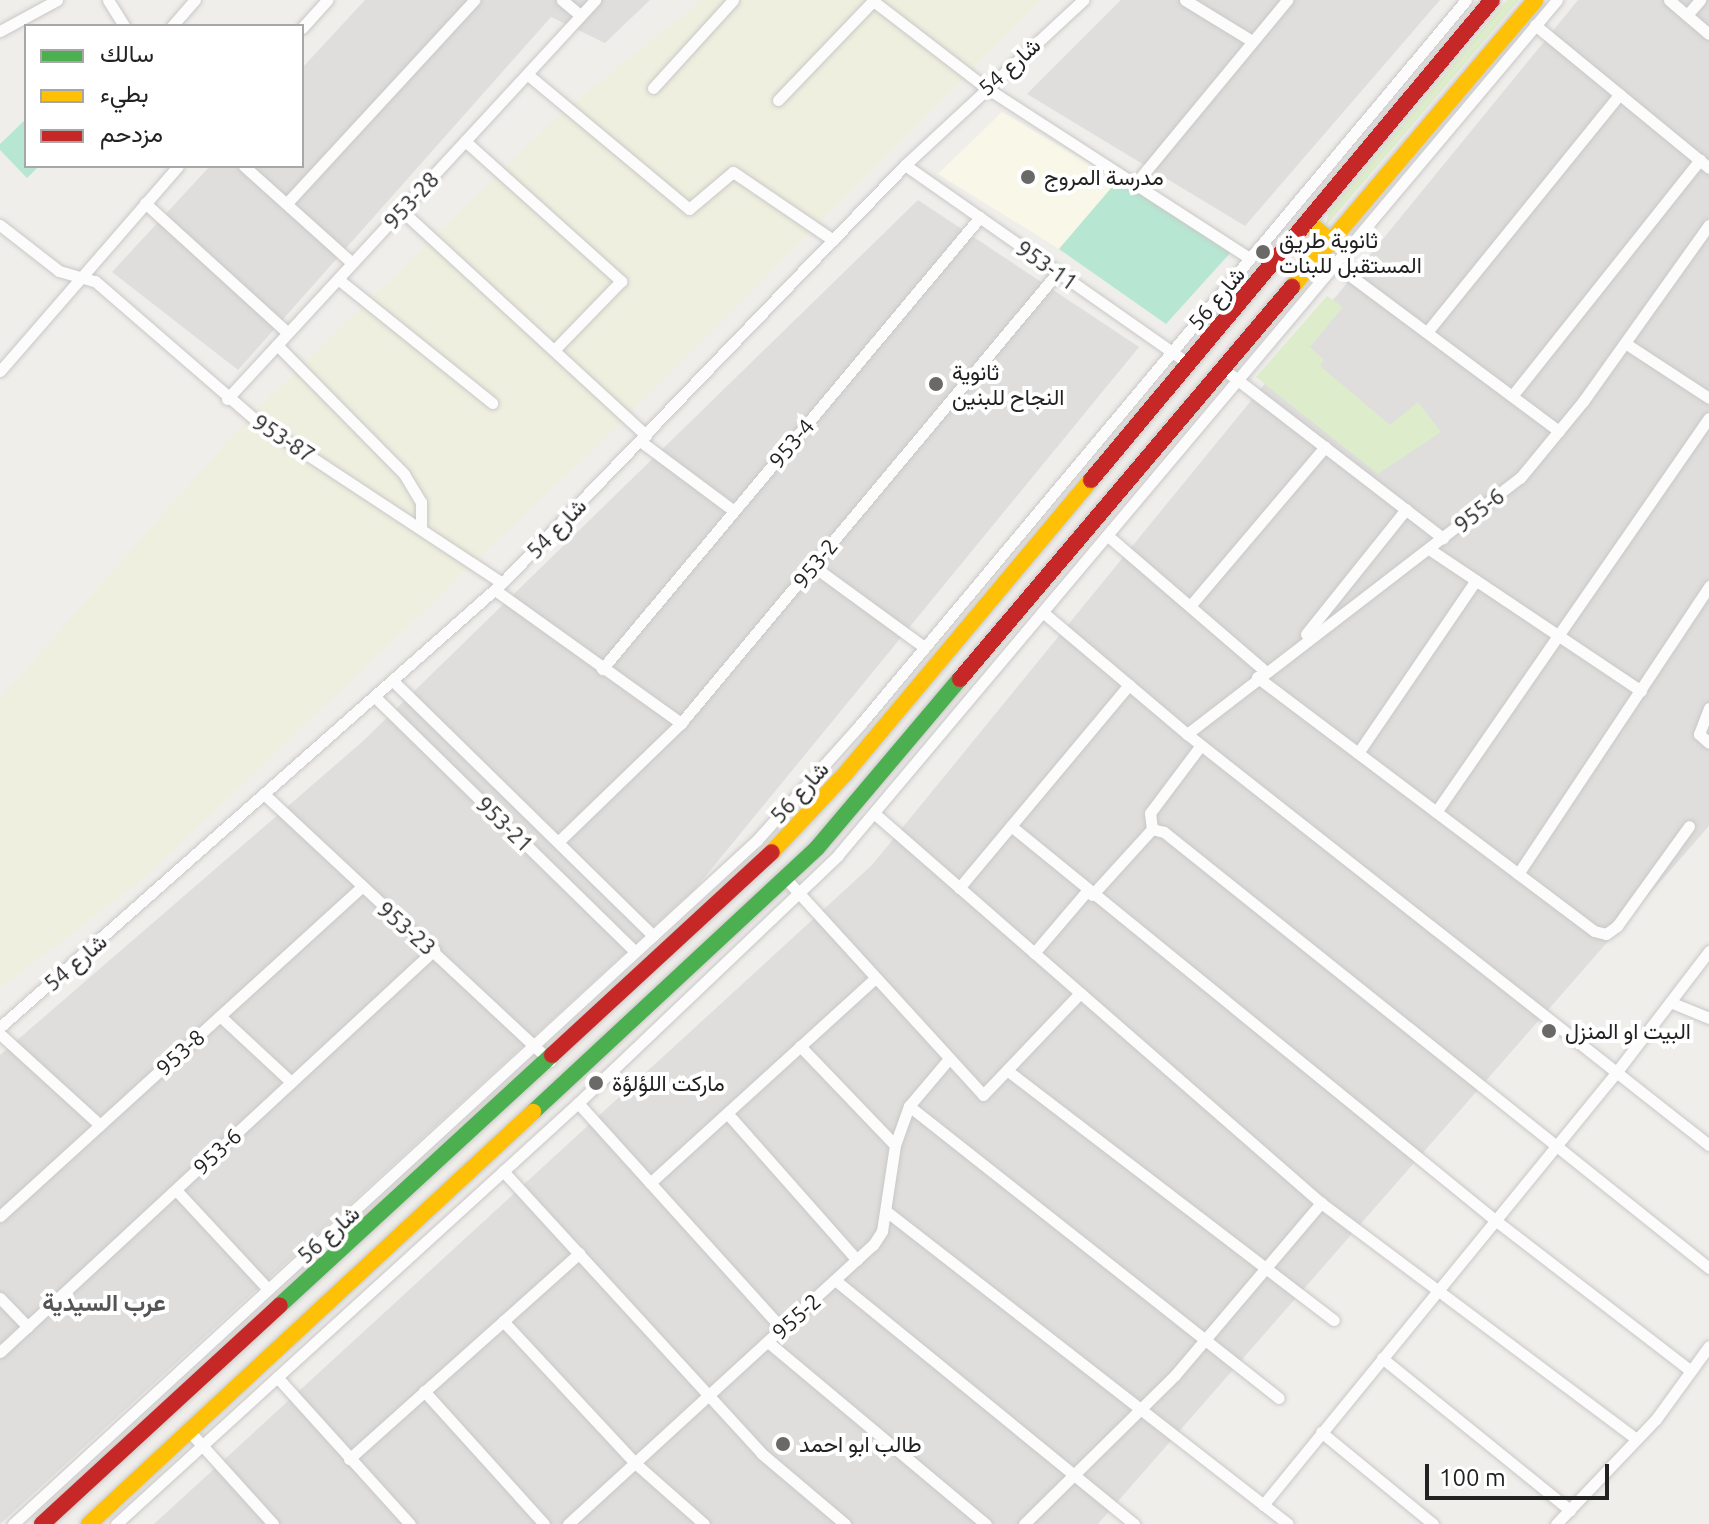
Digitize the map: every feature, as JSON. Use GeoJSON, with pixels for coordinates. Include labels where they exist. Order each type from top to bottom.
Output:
{"type":"FeatureCollection","features":[{"type":"Feature","properties":{"kind":"street"},"geometry":{"type":"LineString","coordinates":[[0,31],[57,0]]}},
{"type":"Feature","properties":{"kind":"street"},"geometry":{"type":"LineString","coordinates":[[108,0],[123,24]]}},
{"type":"Feature","properties":{"kind":"street"},"geometry":{"type":"LineString","coordinates":[[174,24],[195,0]]}},
{"type":"Feature","properties":{"kind":"street"},"geometry":{"type":"LineString","coordinates":[[304,26],[327,0]]}},
{"type":"Feature","properties":{"kind":"street"},"geometry":{"type":"LineString","coordinates":[[287,203],[474,0]]}},
{"type":"Feature","properties":{"kind":"street"},"geometry":{"type":"LineString","coordinates":[[562,0],[580,15]]}},
{"type":"Feature","properties":{"kind":"street","name":"953-28"},"geometry":{"type":"LineString","coordinates":[[227,399],[595,0]]}},
{"type":"Feature","properties":{"kind":"street"},"geometry":{"type":"LineString","coordinates":[[653,88],[733,0]]}},
{"type":"Feature","properties":{"kind":"street"},"geometry":{"type":"LineString","coordinates":[[778,100],[873,0],[985,87],[1249,258]]}},
{"type":"Feature","properties":{"kind":"street","name":"شارع 54"},"geometry":{"type":"LineString","coordinates":[[0,1027],[498,587],[905,165],[985,87],[1083,0]]}},
{"type":"Feature","properties":{"kind":"street"},"geometry":{"type":"LineString","coordinates":[[1185,0],[1252,41]]}},
{"type":"Feature","properties":{"kind":"street"},"geometry":{"type":"LineString","coordinates":[[1135,184],[1287,0]]}},
{"type":"Feature","properties":{"kind":"street"},"geometry":{"type":"LineString","coordinates":[[13,1524],[757,840],[924,647],[1466,0]]}},
{"type":"Feature","properties":{"kind":"street","name":"شارع 56"},"geometry":{"type":"LineString","coordinates":[[42,1524],[654,965],[837,784],[1492,0]]}},
{"type":"Feature","properties":{"kind":"street"},"geometry":{"type":"LineString","coordinates":[[116,1524],[578,1103],[800,893],[875,814],[1045,614],[1333,243],[1535,0]]}},
{"type":"Feature","properties":{"kind":"street"},"geometry":{"type":"LineString","coordinates":[[89,1524],[786,879],[847,815],[1177,426],[1196,405],[1232,376],[1336,265],[1557,0]]}},
{"type":"Feature","properties":{"kind":"street"},"geometry":{"type":"LineString","coordinates":[[1669,0],[1709,34]]}},
{"type":"Feature","properties":{"kind":"street"},"geometry":{"type":"LineString","coordinates":[[1687,15],[1700,0]]}},
{"type":"Feature","properties":{"kind":"street"},"geometry":{"type":"LineString","coordinates":[[1512,396],[1704,164],[1535,25]]}},
{"type":"Feature","properties":{"kind":"street"},"geometry":{"type":"LineString","coordinates":[[527,74],[689,209],[733,172],[833,240]]}},
{"type":"Feature","properties":{"kind":"street"},"geometry":{"type":"LineString","coordinates":[[1427,332],[1620,94]]}},
{"type":"Feature","properties":{"kind":"street"},"geometry":{"type":"LineString","coordinates":[[465,141],[621,281],[556,348]]}},
{"type":"Feature","properties":{"kind":"street","name":"953-11"},"geometry":{"type":"LineString","coordinates":[[905,165],[1189,364]]}},
{"type":"Feature","properties":{"kind":"street"},"geometry":{"type":"LineString","coordinates":[[0,371],[176,168]]}},
{"type":"Feature","properties":{"kind":"street"},"geometry":{"type":"LineString","coordinates":[[246,168],[352,263]]}},
{"type":"Feature","properties":{"kind":"street"},"geometry":{"type":"LineString","coordinates":[[145,203],[288,333]]}},
{"type":"Feature","properties":{"kind":"street"},"geometry":{"type":"LineString","coordinates":[[401,210],[556,348],[643,438],[734,511]]}},
{"type":"Feature","properties":{"kind":"street","name":"953-4"},"geometry":{"type":"LineString","coordinates":[[602,669],[980,217]]}},
{"type":"Feature","properties":{"kind":"street"},"geometry":{"type":"LineString","coordinates":[[1308,222],[1333,243]]}},
{"type":"Feature","properties":{"kind":"street","name":"955-6"},"geometry":{"type":"LineString","coordinates":[[1187,734],[1297,645],[1520,478],[1625,343],[1709,225]]}},
{"type":"Feature","properties":{"kind":"street","name":"953-87"},"geometry":{"type":"LineString","coordinates":[[2,231],[59,271],[95,281],[227,399],[421,528],[602,669],[681,723]]}},
{"type":"Feature","properties":{"kind":"street"},"geometry":{"type":"LineString","coordinates":[[1336,265],[1559,431]]}},
{"type":"Feature","properties":{"kind":"street","name":"953-2"},"geometry":{"type":"LineString","coordinates":[[559,841],[681,723],[1058,272]]}},
{"type":"Feature","properties":{"kind":"street"},"geometry":{"type":"LineString","coordinates":[[338,279],[492,403]]}},
{"type":"Feature","properties":{"kind":"street"},"geometry":{"type":"LineString","coordinates":[[1625,343],[1709,398]]}},
{"type":"Feature","properties":{"kind":"street"},"geometry":{"type":"LineString","coordinates":[[277,345],[404,474],[421,502],[421,528]]}},
{"type":"Feature","properties":{"kind":"street"},"geometry":{"type":"LineString","coordinates":[[1232,376],[1443,538]]}},
{"type":"Feature","properties":{"kind":"street"},"geometry":{"type":"LineString","coordinates":[[1171,386],[1178,403],[1196,405]]}},
{"type":"Feature","properties":{"kind":"street"},"geometry":{"type":"LineString","coordinates":[[1155,406],[1171,411],[1177,426]]}},
{"type":"Feature","properties":{"kind":"street"},"geometry":{"type":"LineString","coordinates":[[1436,812],[1709,418]]}},
{"type":"Feature","properties":{"kind":"street"},"geometry":{"type":"LineString","coordinates":[[1190,606],[1325,447]]}},
{"type":"Feature","properties":{"kind":"street"},"geometry":{"type":"LineString","coordinates":[[1297,645],[1406,509]]}},
{"type":"Feature","properties":{"kind":"street"},"geometry":{"type":"LineString","coordinates":[[1108,536],[1190,606],[1261,674],[1358,753],[1518,874],[1606,934],[1689,826]]}},
{"type":"Feature","properties":{"kind":"street"},"geometry":{"type":"LineString","coordinates":[[1429,549],[1641,691]]}},
{"type":"Feature","properties":{"kind":"street"},"geometry":{"type":"LineString","coordinates":[[813,566],[924,647]]}},
{"type":"Feature","properties":{"kind":"street"},"geometry":{"type":"LineString","coordinates":[[1358,753],[1476,580]]}},
{"type":"Feature","properties":{"kind":"street"},"geometry":{"type":"LineString","coordinates":[[1518,874],[1709,586]]}},
{"type":"Feature","properties":{"kind":"street"},"geometry":{"type":"LineString","coordinates":[[1045,614],[1187,734],[1709,1145]]}},
{"type":"Feature","properties":{"kind":"street","name":"953-21"},"geometry":{"type":"LineString","coordinates":[[393,681],[653,936]]}},
{"type":"Feature","properties":{"kind":"street"},"geometry":{"type":"LineString","coordinates":[[959,888],[1129,685]]}},
{"type":"Feature","properties":{"kind":"street","name":"953-21"},"geometry":{"type":"LineString","coordinates":[[375,697],[635,952]]}},
{"type":"Feature","properties":{"kind":"street"},"geometry":{"type":"LineString","coordinates":[[1709,708],[1699,734],[1709,743]]}},
{"type":"Feature","properties":{"kind":"street"},"geometry":{"type":"LineString","coordinates":[[1152,829],[1150,813],[1201,745]]}},
{"type":"Feature","properties":{"kind":"street","name":"953-23"},"geometry":{"type":"LineString","coordinates":[[265,795],[360,888],[434,950],[550,1061]]}},
{"type":"Feature","properties":{"kind":"street"},"geometry":{"type":"LineString","coordinates":[[875,814],[1321,1203],[1637,1439]]}},
{"type":"Feature","properties":{"kind":"street"},"geometry":{"type":"LineString","coordinates":[[1011,826],[1089,893],[1495,1220],[1691,1371]]}},
{"type":"Feature","properties":{"kind":"street"},"geometry":{"type":"LineString","coordinates":[[1034,953],[1152,829]]}},
{"type":"Feature","properties":{"kind":"street"},"geometry":{"type":"LineString","coordinates":[[1152,829],[1164,832],[1709,1268]]}},
{"type":"Feature","properties":{"kind":"street"},"geometry":{"type":"LineString","coordinates":[[786,879],[873,980],[980,1093],[985,1094],[1080,993]]}},
{"type":"Feature","properties":{"kind":"street","name":"953-8"},"geometry":{"type":"LineString","coordinates":[[0,1216],[360,888]]}},
{"type":"Feature","properties":{"kind":"street","name":"953-6"},"geometry":{"type":"LineString","coordinates":[[0,1352],[434,950]]}},
{"type":"Feature","properties":{"kind":"street"},"geometry":{"type":"LineString","coordinates":[[1263,1505],[1615,1074],[1709,951]]}},
{"type":"Feature","properties":{"kind":"street"},"geometry":{"type":"LineString","coordinates":[[654,965],[673,985]]}},
{"type":"Feature","properties":{"kind":"street"},"geometry":{"type":"LineString","coordinates":[[650,1183],[873,980]]}},
{"type":"Feature","properties":{"kind":"street"},"geometry":{"type":"LineString","coordinates":[[1670,1002],[1709,1018]]}},
{"type":"Feature","properties":{"kind":"street"},"geometry":{"type":"LineString","coordinates":[[220,1016],[291,1082]]}},
{"type":"Feature","properties":{"kind":"street"},"geometry":{"type":"LineString","coordinates":[[0,1034],[100,1125]]}},
{"type":"Feature","properties":{"kind":"street"},"geometry":{"type":"LineString","coordinates":[[800,1046],[895,1145]]}},
{"type":"Feature","properties":{"kind":"street","name":"955-2"},"geometry":{"type":"LineString","coordinates":[[568,1524],[873,1245],[886,1211],[895,1145],[909,1106],[947,1061]]}},
{"type":"Feature","properties":{"kind":"street"},"geometry":{"type":"LineString","coordinates":[[1008,1071],[1334,1320]]}},
{"type":"Feature","properties":{"kind":"street"},"geometry":{"type":"LineString","coordinates":[[578,1103],[782,1329]]}},
{"type":"Feature","properties":{"kind":"street"},"geometry":{"type":"LineString","coordinates":[[909,1106],[1204,1343],[1279,1398]]}},
{"type":"Feature","properties":{"kind":"street"},"geometry":{"type":"LineString","coordinates":[[727,1113],[857,1260]]}},
{"type":"Feature","properties":{"kind":"street"},"geometry":{"type":"LineString","coordinates":[[503,1171],[761,1453],[845,1524]]}},
{"type":"Feature","properties":{"kind":"street"},"geometry":{"type":"LineString","coordinates":[[176,1190],[268,1289]]}},
{"type":"Feature","properties":{"kind":"street"},"geometry":{"type":"LineString","coordinates":[[1024,1524],[1139,1413],[1204,1343],[1321,1203]]}},
{"type":"Feature","properties":{"kind":"street"},"geometry":{"type":"LineString","coordinates":[[886,1211],[1139,1413],[1288,1524]]}},
{"type":"Feature","properties":{"kind":"street"},"geometry":{"type":"LineString","coordinates":[[349,1459],[579,1253]]}},
{"type":"Feature","properties":{"kind":"street"},"geometry":{"type":"LineString","coordinates":[[835,1280],[1071,1476],[1134,1524]]}},
{"type":"Feature","properties":{"kind":"street"},"geometry":{"type":"LineString","coordinates":[[0,1298],[28,1327]]}},
{"type":"Feature","properties":{"kind":"street"},"geometry":{"type":"LineString","coordinates":[[503,1321],[635,1463],[704,1524]]}},
{"type":"Feature","properties":{"kind":"street"},"geometry":{"type":"LineString","coordinates":[[768,1342],[986,1524]]}},
{"type":"Feature","properties":{"kind":"street"},"geometry":{"type":"LineString","coordinates":[[1556,1524],[1637,1439],[1709,1346]]}},
{"type":"Feature","properties":{"kind":"street"},"geometry":{"type":"LineString","coordinates":[[1382,1358],[1570,1510]]}},
{"type":"Feature","properties":{"kind":"street"},"geometry":{"type":"LineString","coordinates":[[277,1377],[410,1524]]}},
{"type":"Feature","properties":{"kind":"street"},"geometry":{"type":"LineString","coordinates":[[424,1391],[544,1524]]}},
{"type":"Feature","properties":{"kind":"street"},"geometry":{"type":"LineString","coordinates":[[190,1432],[273,1524]]}},
{"type":"Feature","properties":{"kind":"street"},"geometry":{"type":"LineString","coordinates":[[1321,1432],[1433,1524]]}},
{"type":"Feature","properties":{"kind":"shaded area"},"geometry":{"type":"Polygon","coordinates":[[[365,0],[650,0],[605,43],[551,17],[238,370],[112,272],[208,168],[304,168],[304,66],[365,0]]]}},
{"type":"Feature","properties":{"kind":"shaded area"},"geometry":{"type":"Polygon","coordinates":[[[1121,0],[1440,0],[1245,226],[1027,94],[1121,0]]]}},
{"type":"Feature","properties":{"kind":"shaded area"},"geometry":{"type":"Polygon","coordinates":[[[1578,0],[1709,0],[1709,826],[1098,1524],[154,1524],[872,865],[1578,0]]]}},
{"type":"Feature","properties":{"kind":"shaded area","name":"مدرسة المروج"},"geometry":{"type":"Polygon","coordinates":[[[1002,112],[1118,180],[1059,249],[938,174],[1002,112]]]}},
{"type":"Feature","properties":{"kind":"shaded area"},"geometry":{"type":"Polygon","coordinates":[[[918,200],[1139,347],[695,889],[0,1524],[0,1055],[362,742],[918,200]]]}},
{"type":"Feature","properties":{"kind":"green space"},"geometry":{"type":"Polygon","coordinates":[[[702,0],[1041,0],[601,442],[143,879],[0,988],[0,698],[251,415],[564,110],[702,0]]]}},
{"type":"Feature","properties":{"kind":"green space"},"geometry":{"type":"Polygon","coordinates":[[[1507,0],[1519,0],[1325,227],[1329,212],[1507,0]]]}},
{"type":"Feature","properties":{"kind":"green space"},"geometry":{"type":"Polygon","coordinates":[[[24,121],[24,168],[37,168],[27,178],[0,150],[0,144],[24,121]]]}},
{"type":"Feature","properties":{"kind":"green space"},"geometry":{"type":"Polygon","coordinates":[[[1118,180],[1232,251],[1166,324],[1059,249],[1118,180]]]}},
{"type":"Feature","properties":{"kind":"green space"},"geometry":{"type":"Polygon","coordinates":[[[1327,296],[1343,307],[1310,347],[1324,360],[1320,366],[1390,425],[1418,402],[1441,432],[1378,474],[1256,377],[1327,296]]]}},
{"type":"Feature","properties":{"kind":"traffic: fast"},"geometry":{"type":"LineString","coordinates":[[533,1112],[817,848],[960,679]]}},
{"type":"Feature","properties":{"kind":"traffic: fast"},"geometry":{"type":"LineString","coordinates":[[280,1305],[552,1055]]}},
{"type":"Feature","properties":{"kind":"traffic: slow"},"geometry":{"type":"LineString","coordinates":[[1292,287],[1535,0]]}},
{"type":"Feature","properties":{"kind":"traffic: slow"},"geometry":{"type":"LineString","coordinates":[[1308,222],[1333,243]]}},
{"type":"Feature","properties":{"kind":"traffic: slow"},"geometry":{"type":"LineString","coordinates":[[772,852],[845,774],[1091,480]]}},
{"type":"Feature","properties":{"kind":"traffic: slow"},"geometry":{"type":"LineString","coordinates":[[89,1524],[533,1112]]}},
{"type":"Feature","properties":{"kind":"traffic: jam"},"geometry":{"type":"LineString","coordinates":[[1091,480],[1492,0]]}},
{"type":"Feature","properties":{"kind":"traffic: jam"},"geometry":{"type":"LineString","coordinates":[[960,679],[1292,287]]}},
{"type":"Feature","properties":{"kind":"traffic: jam"},"geometry":{"type":"LineString","coordinates":[[552,1055],[772,852]]}},
{"type":"Feature","properties":{"kind":"traffic: jam"},"geometry":{"type":"LineString","coordinates":[[42,1524],[280,1305]]}},
{"type":"Feature","properties":{"kind":"place","name":"مدرسة المروج"},"geometry":{"type":"Point","coordinates":[1028,177]}},
{"type":"Feature","properties":{"kind":"place","name":"ثانوية طريق المستقبل للبنات"},"geometry":{"type":"Point","coordinates":[1263,252]}},
{"type":"Feature","properties":{"kind":"place","name":"ثانوية النجاح للبنين"},"geometry":{"type":"Point","coordinates":[936,384]}},
{"type":"Feature","properties":{"kind":"place","name":"البيت او المنزل"},"geometry":{"type":"Point","coordinates":[1549,1031]}},
{"type":"Feature","properties":{"kind":"place","name":"ماركت اللؤلؤة"},"geometry":{"type":"Point","coordinates":[596,1083]}},
{"type":"Feature","properties":{"kind":"place","name":"طالب ابو احمد"},"geometry":{"type":"Point","coordinates":[783,1444]}},
{"type":"Feature","properties":{"kind":"district","name":"عرب السيدية"},"geometry":{"type":"Point","coordinates":[104,1303]}}]}
